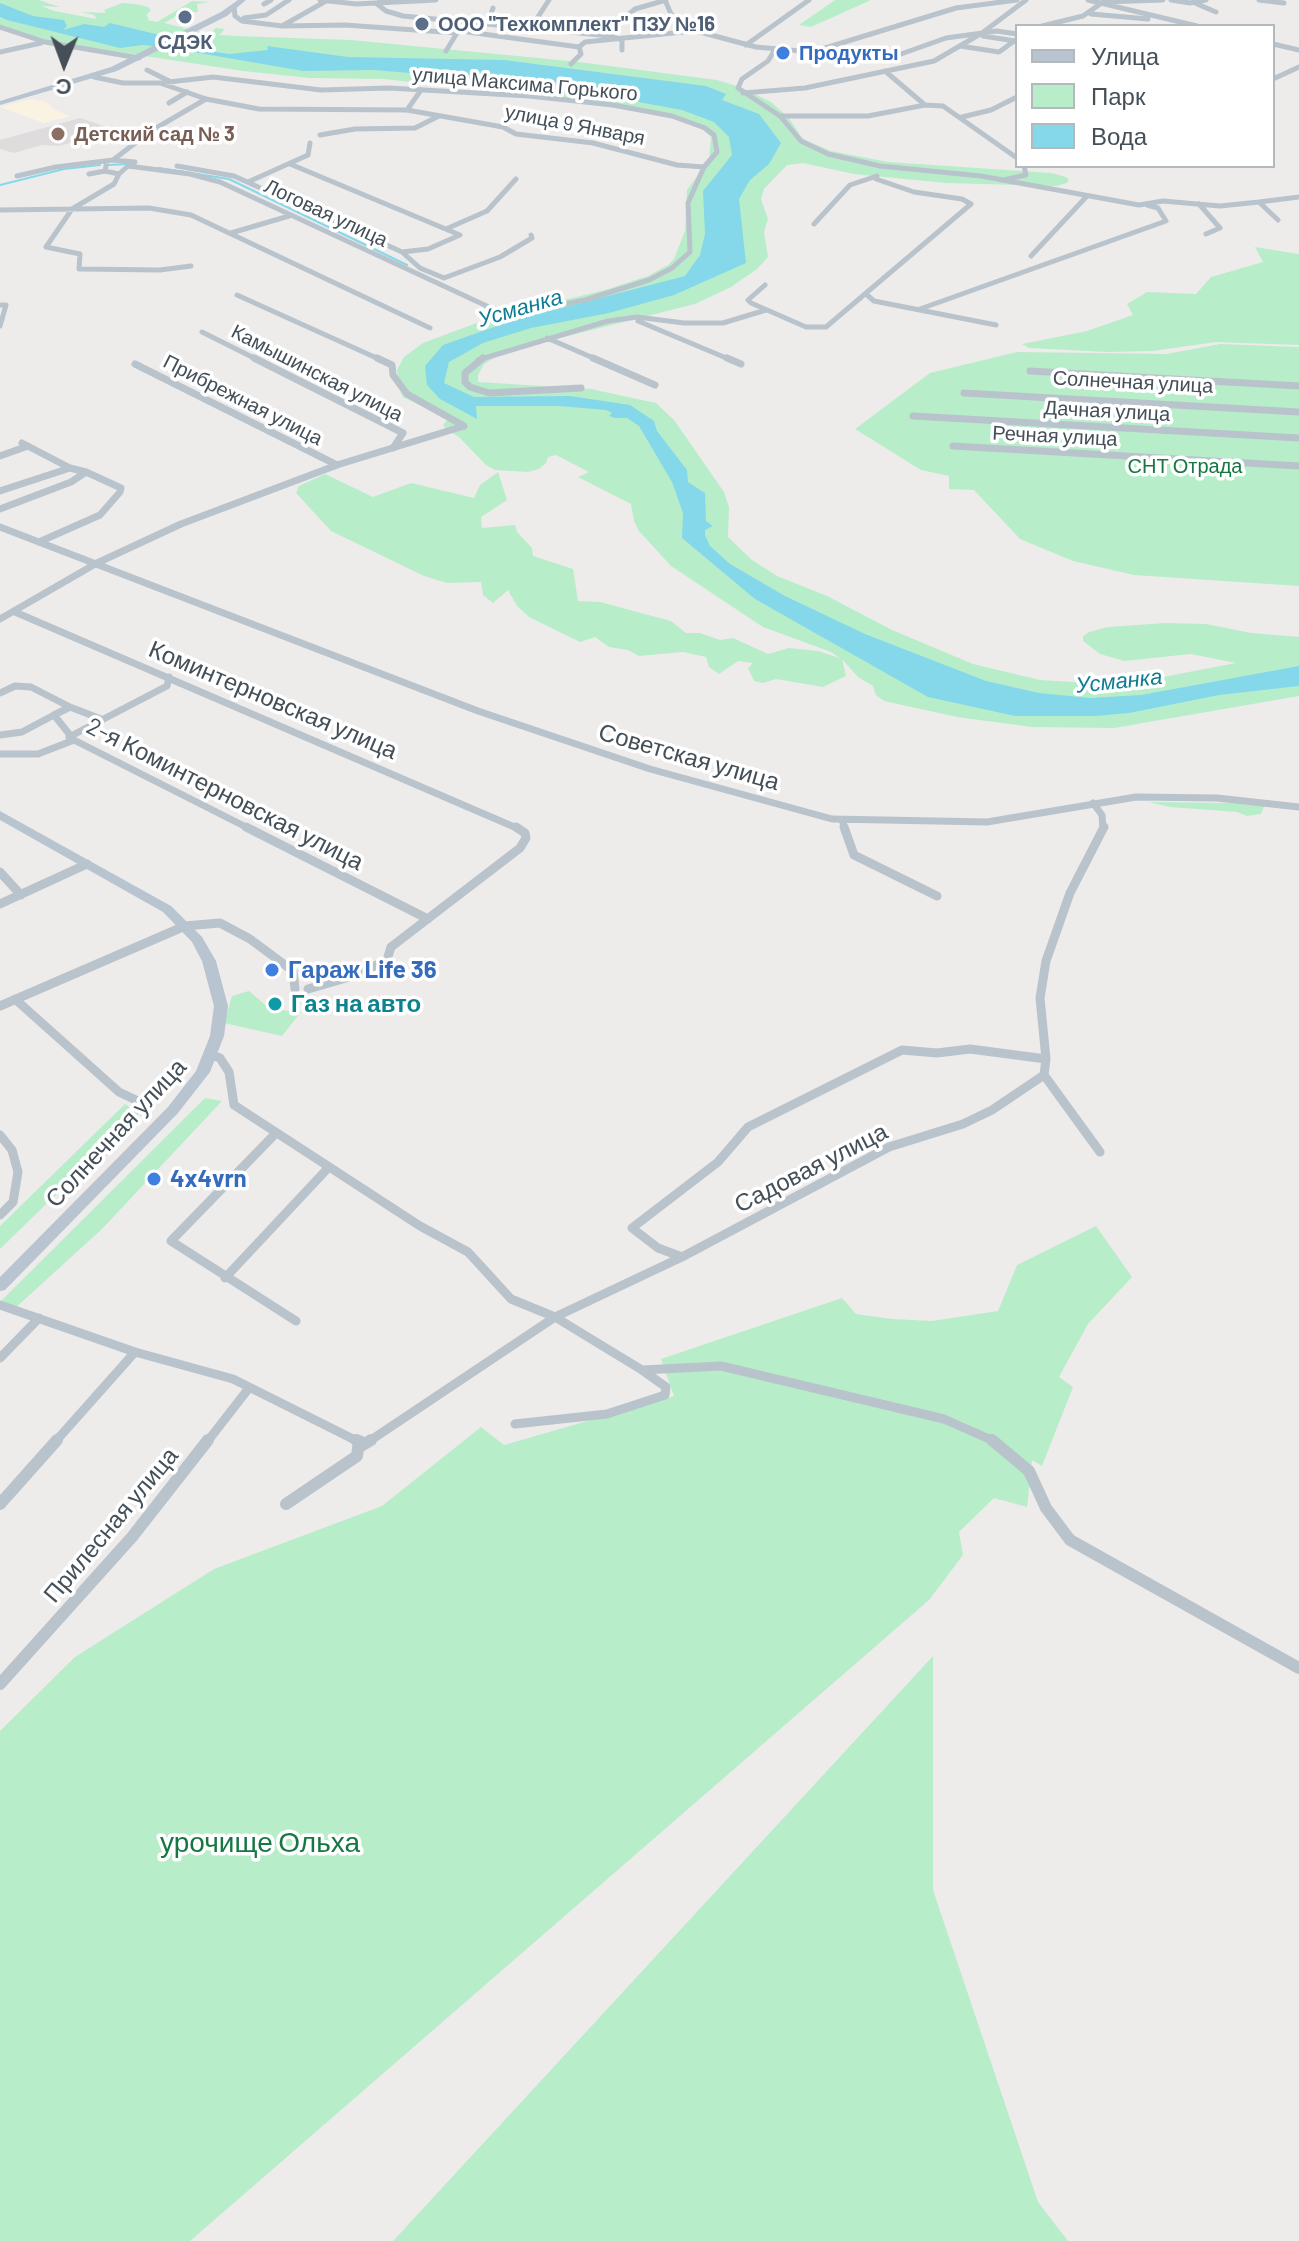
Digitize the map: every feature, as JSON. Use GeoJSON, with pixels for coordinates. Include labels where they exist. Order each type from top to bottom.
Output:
{"type":"FeatureCollection","features":[{"type":"Feature","properties":{"kind":"street"},"geometry":{"type":"LineString","coordinates":[[0,103],[94,77],[141,57],[242,0]]}},
{"type":"Feature","properties":{"kind":"street"},"geometry":{"type":"LineString","coordinates":[[264,4],[271,0]]}},
{"type":"Feature","properties":{"kind":"street"},"geometry":{"type":"LineString","coordinates":[[237,19],[266,15],[289,0]]}},
{"type":"Feature","properties":{"kind":"street"},"geometry":{"type":"LineString","coordinates":[[282,26],[323,0],[436,0]]}},
{"type":"Feature","properties":{"kind":"street"},"geometry":{"type":"LineString","coordinates":[[532,26],[549,0]]}},
{"type":"Feature","properties":{"kind":"street"},"geometry":{"type":"LineString","coordinates":[[629,19],[628,15],[635,9],[665,0],[671,14],[685,27],[774,51],[885,55],[914,52],[946,38],[980,34],[1015,38]]}},
{"type":"Feature","properties":{"kind":"street"},"geometry":{"type":"LineString","coordinates":[[746,45],[809,0]]}},
{"type":"Feature","properties":{"kind":"street"},"geometry":{"type":"LineString","coordinates":[[812,52],[956,8],[1017,0]]}},
{"type":"Feature","properties":{"kind":"street"},"geometry":{"type":"LineString","coordinates":[[743,93],[805,88],[934,61],[980,34],[1026,0]]}},
{"type":"Feature","properties":{"kind":"street"},"geometry":{"type":"LineString","coordinates":[[1088,0],[1189,24]]}},
{"type":"Feature","properties":{"kind":"street"},"geometry":{"type":"LineString","coordinates":[[1084,15],[1103,2],[1163,0]]}},
{"type":"Feature","properties":{"kind":"street"},"geometry":{"type":"LineString","coordinates":[[1171,0],[1216,12]]}},
{"type":"Feature","properties":{"kind":"street"},"geometry":{"type":"LineString","coordinates":[[1190,3],[1206,0]]}},
{"type":"Feature","properties":{"kind":"street"},"geometry":{"type":"LineString","coordinates":[[1259,0],[1284,3]]}},
{"type":"Feature","properties":{"kind":"street"},"geometry":{"type":"LineString","coordinates":[[379,2],[386,11],[403,16],[532,26],[622,41],[631,47]]}},
{"type":"Feature","properties":{"kind":"street"},"geometry":{"type":"LineString","coordinates":[[234,7],[237,19]]}},
{"type":"Feature","properties":{"kind":"street"},"geometry":{"type":"LineString","coordinates":[[488,23],[493,8]]}},
{"type":"Feature","properties":{"kind":"street"},"geometry":{"type":"LineString","coordinates":[[1050,24],[1100,13],[1173,20]]}},
{"type":"Feature","properties":{"kind":"street"},"geometry":{"type":"LineString","coordinates":[[237,19],[282,26],[345,25],[468,32],[561,42],[579,47]]}},
{"type":"Feature","properties":{"kind":"street"},"geometry":{"type":"LineString","coordinates":[[468,32],[470,21]]}},
{"type":"Feature","properties":{"kind":"street"},"geometry":{"type":"LineString","coordinates":[[0,27],[46,42],[141,57]]}},
{"type":"Feature","properties":{"kind":"street"},"geometry":{"type":"LineString","coordinates":[[579,47],[585,42],[622,41],[696,31]]}},
{"type":"Feature","properties":{"kind":"street"},"geometry":{"type":"LineString","coordinates":[[446,51],[457,33]]}},
{"type":"Feature","properties":{"kind":"street"},"geometry":{"type":"LineString","coordinates":[[960,46],[999,52],[1015,39]]}},
{"type":"Feature","properties":{"kind":"street"},"geometry":{"type":"LineString","coordinates":[[622,41],[622,50]]}},
{"type":"Feature","properties":{"kind":"street"},"geometry":{"type":"LineString","coordinates":[[0,50],[46,42]]}},
{"type":"Feature","properties":{"kind":"street"},"geometry":{"type":"LineString","coordinates":[[1275,44],[1299,50]]}},
{"type":"Feature","properties":{"kind":"street"},"geometry":{"type":"LineString","coordinates":[[571,64],[581,54],[579,47]]}},
{"type":"Feature","properties":{"kind":"street"},"geometry":{"type":"LineString","coordinates":[[774,51],[768,61],[742,79],[738,88],[780,116],[801,141],[811,147],[880,166],[1000,181],[1147,205],[1158,208],[1166,221],[920,309]]}},
{"type":"Feature","properties":{"kind":"street"},"geometry":{"type":"LineString","coordinates":[[885,55],[885,59],[904,67]]}},
{"type":"Feature","properties":{"kind":"street"},"geometry":{"type":"LineString","coordinates":[[1275,78],[1299,67]]}},
{"type":"Feature","properties":{"kind":"street"},"geometry":{"type":"LineString","coordinates":[[147,70],[169,81]]}},
{"type":"Feature","properties":{"kind":"street"},"geometry":{"type":"LineString","coordinates":[[885,71],[925,105]]}},
{"type":"Feature","properties":{"kind":"street","name":"улица 9 Января"},"geometry":{"type":"LineString","coordinates":[[94,77],[123,83],[160,83],[206,99],[279,111],[407,110],[503,127],[516,134],[593,143],[677,165],[704,167]]}},
{"type":"Feature","properties":{"kind":"street","name":"улица Максима Горького"},"geometry":{"type":"LineString","coordinates":[[160,83],[213,77],[321,90],[421,90],[545,98],[613,105],[672,116],[714,135],[717,152],[704,167],[688,203],[690,252],[672,268],[649,280],[596,297],[515,314]]}},
{"type":"Feature","properties":{"kind":"street"},"geometry":{"type":"LineString","coordinates":[[407,110],[421,90]]}},
{"type":"Feature","properties":{"kind":"street"},"geometry":{"type":"LineString","coordinates":[[169,103],[187,92]]}},
{"type":"Feature","properties":{"kind":"street"},"geometry":{"type":"LineString","coordinates":[[962,117],[991,110],[1015,98]]}},
{"type":"Feature","properties":{"kind":"street","name":"Логовая улица"},"geometry":{"type":"LineString","coordinates":[[17,176],[56,167],[107,165],[142,138],[206,99]]}},
{"type":"Feature","properties":{"kind":"street"},"geometry":{"type":"LineString","coordinates":[[780,116],[868,116],[925,105],[943,106],[1015,157]]}},
{"type":"Feature","properties":{"kind":"street","name":"улица 9 Января"},"geometry":{"type":"LineString","coordinates":[[320,135],[355,129],[415,128],[439,116]]}},
{"type":"Feature","properties":{"kind":"street"},"geometry":{"type":"LineString","coordinates":[[248,182],[308,155],[310,143]]}},
{"type":"Feature","properties":{"kind":"street"},"geometry":{"type":"LineString","coordinates":[[290,164],[460,235],[428,249],[402,252]]}},
{"type":"Feature","properties":{"kind":"street"},"geometry":{"type":"LineString","coordinates":[[89,174],[107,165],[192,168],[248,182],[402,252],[420,268],[444,278],[500,257],[532,238],[531,235]]}},
{"type":"Feature","properties":{"kind":"street","name":"Логовая улица"},"geometry":{"type":"LineString","coordinates":[[107,165],[119,174],[128,166],[208,178],[491,308],[515,314]]}},
{"type":"Feature","properties":{"kind":"street"},"geometry":{"type":"LineString","coordinates":[[876,179],[880,166]]}},
{"type":"Feature","properties":{"kind":"street"},"geometry":{"type":"LineString","coordinates":[[1000,181],[1026,175],[1024,168]]}},
{"type":"Feature","properties":{"kind":"street"},"geometry":{"type":"LineString","coordinates":[[119,174],[114,184],[72,209],[46,247],[80,254],[79,269],[160,270],[191,266]]}},
{"type":"Feature","properties":{"kind":"street"},"geometry":{"type":"LineString","coordinates":[[446,229],[487,211],[516,179]]}},
{"type":"Feature","properties":{"kind":"street"},"geometry":{"type":"LineString","coordinates":[[765,285],[748,300],[806,327],[819,329],[832,324],[971,204],[962,199],[914,192],[876,179],[850,185],[814,224]]}},
{"type":"Feature","properties":{"kind":"street"},"geometry":{"type":"LineString","coordinates":[[1031,256],[1087,196]]}},
{"type":"Feature","properties":{"kind":"street"},"geometry":{"type":"LineString","coordinates":[[1147,205],[1163,201],[1199,204],[1299,197]]}},
{"type":"Feature","properties":{"kind":"street"},"geometry":{"type":"LineString","coordinates":[[1259,202],[1278,220]]}},
{"type":"Feature","properties":{"kind":"street"},"geometry":{"type":"LineString","coordinates":[[1199,204],[1220,228],[1206,234]]}},
{"type":"Feature","properties":{"kind":"street"},"geometry":{"type":"LineString","coordinates":[[0,210],[170,206],[430,328]]}},
{"type":"Feature","properties":{"kind":"street"},"geometry":{"type":"LineString","coordinates":[[231,233],[289,216]]}},
{"type":"Feature","properties":{"kind":"street"},"geometry":{"type":"LineString","coordinates":[[866,294],[874,301],[996,325]]}},
{"type":"Feature","properties":{"kind":"street"},"geometry":{"type":"LineString","coordinates":[[0,619],[97,563],[181,524],[337,465],[464,426],[407,394],[393,375],[392,365],[237,295]]}},
{"type":"Feature","properties":{"kind":"street"},"geometry":{"type":"LineString","coordinates":[[0,326],[3,305]]}},
{"type":"Feature","properties":{"kind":"street"},"geometry":{"type":"LineString","coordinates":[[581,388],[489,393],[478,391],[465,382],[465,373],[478,360],[547,338],[631,318],[723,323],[766,310]]}},
{"type":"Feature","properties":{"kind":"street"},"geometry":{"type":"LineString","coordinates":[[631,318],[741,364]]}},
{"type":"Feature","properties":{"kind":"street","name":"Камышинская улица"},"geometry":{"type":"LineString","coordinates":[[202,332],[403,433],[393,448]]}},
{"type":"Feature","properties":{"kind":"street"},"geometry":{"type":"LineString","coordinates":[[547,338],[655,385]]}},
{"type":"Feature","properties":{"kind":"street","name":"Прибрежная улица"},"geometry":{"type":"LineString","coordinates":[[135,364],[337,465]]}},
{"type":"Feature","properties":{"kind":"street"},"geometry":{"type":"LineString","coordinates":[[1030,371],[1299,386]]}},
{"type":"Feature","properties":{"kind":"street","name":"Солнечная улица"},"geometry":{"type":"LineString","coordinates":[[964,393],[1299,412]]}},
{"type":"Feature","properties":{"kind":"street","name":"Дачная улица"},"geometry":{"type":"LineString","coordinates":[[913,416],[1299,438]]}},
{"type":"Feature","properties":{"kind":"street"},"geometry":{"type":"LineString","coordinates":[[0,456],[25,445],[70,468],[121,488],[100,515],[39,542]]}},
{"type":"Feature","properties":{"kind":"street","name":"Речная улица"},"geometry":{"type":"LineString","coordinates":[[953,446],[1299,466]]}},
{"type":"Feature","properties":{"kind":"street"},"geometry":{"type":"LineString","coordinates":[[0,491],[70,468]]}},
{"type":"Feature","properties":{"kind":"street"},"geometry":{"type":"LineString","coordinates":[[0,509],[71,482],[86,472]]}},
{"type":"Feature","properties":{"kind":"street","name":"Советская улица"},"geometry":{"type":"LineString","coordinates":[[0,527],[478,711],[650,769],[842,820],[987,822],[1136,797],[1217,798],[1299,807]]}},
{"type":"Feature","properties":{"kind":"street","name":"Коминтерновская улица"},"geometry":{"type":"LineString","coordinates":[[15,612],[515,826],[525,833],[520,848],[428,919]]}},
{"type":"Feature","properties":{"kind":"street"},"geometry":{"type":"LineString","coordinates":[[0,754],[38,754],[167,686],[169,677]]}},
{"type":"Feature","properties":{"kind":"street","name":"2-я Коминтерновская улица"},"geometry":{"type":"LineString","coordinates":[[0,693],[15,686],[31,687],[70,707]]}},
{"type":"Feature","properties":{"kind":"street"},"geometry":{"type":"LineString","coordinates":[[70,707],[101,719]]}},
{"type":"Feature","properties":{"kind":"street","name":"2-я Коминтерновская улица"},"geometry":{"type":"LineString","coordinates":[[70,707],[54,715],[71,738],[428,919]]}},
{"type":"Feature","properties":{"kind":"street"},"geometry":{"type":"LineString","coordinates":[[2,732],[22,732],[54,715]]}},
{"type":"Feature","properties":{"kind":"street"},"geometry":{"type":"LineString","coordinates":[[1093,803],[1102,815],[1104,828],[1070,893],[1046,961],[1040,998],[1046,1059],[1044,1075],[1100,1152]]}},
{"type":"Feature","properties":{"kind":"street","name":"Солнечная улица"},"geometry":{"type":"LineString","coordinates":[[0,815],[167,909],[185,926],[209,961],[217,985],[220,1022],[212,1055],[203,1072],[173,1110],[0,1286]]}},
{"type":"Feature","properties":{"kind":"street"},"geometry":{"type":"LineString","coordinates":[[842,820],[854,855],[937,896]]}},
{"type":"Feature","properties":{"kind":"street"},"geometry":{"type":"LineString","coordinates":[[0,904],[87,864]]}},
{"type":"Feature","properties":{"kind":"street"},"geometry":{"type":"LineString","coordinates":[[0,872],[21,895]]}},
{"type":"Feature","properties":{"kind":"street"},"geometry":{"type":"LineString","coordinates":[[308,989],[353,976],[387,960],[391,947],[428,919]]}},
{"type":"Feature","properties":{"kind":"street"},"geometry":{"type":"LineString","coordinates":[[0,1006],[185,926],[220,923],[250,939],[293,971],[295,989]]}},
{"type":"Feature","properties":{"kind":"street"},"geometry":{"type":"LineString","coordinates":[[15,999],[119,1092],[140,1102]]}},
{"type":"Feature","properties":{"kind":"street","name":"Садовая улица"},"geometry":{"type":"LineString","coordinates":[[682,1257],[658,1248],[632,1228],[718,1162],[748,1127],[902,1050],[937,1053],[970,1049],[1046,1059]]}},
{"type":"Feature","properties":{"kind":"street"},"geometry":{"type":"LineString","coordinates":[[212,1055],[220,1058],[229,1072],[234,1105],[420,1226],[468,1252],[511,1299],[555,1317],[666,1387],[665,1395],[607,1414],[515,1424]]}},
{"type":"Feature","properties":{"kind":"street","name":"Садовая улица"},"geometry":{"type":"LineString","coordinates":[[286,1504],[357,1456],[358,1448],[555,1317],[682,1257],[889,1147],[963,1124],[992,1110],[1044,1075]]}},
{"type":"Feature","properties":{"kind":"street"},"geometry":{"type":"LineString","coordinates":[[276,1133],[171,1241],[296,1321]]}},
{"type":"Feature","properties":{"kind":"street"},"geometry":{"type":"LineString","coordinates":[[0,1135],[12,1150],[18,1172],[13,1202],[0,1215]]}},
{"type":"Feature","properties":{"kind":"street"},"geometry":{"type":"LineString","coordinates":[[225,1278],[329,1167]]}},
{"type":"Feature","properties":{"kind":"street"},"geometry":{"type":"LineString","coordinates":[[0,1305],[135,1352],[233,1379],[359,1441],[358,1448]]}},
{"type":"Feature","properties":{"kind":"street"},"geometry":{"type":"LineString","coordinates":[[0,1358],[39,1318]]}},
{"type":"Feature","properties":{"kind":"street"},"geometry":{"type":"LineString","coordinates":[[0,1504],[135,1352]]}},
{"type":"Feature","properties":{"kind":"street"},"geometry":{"type":"LineString","coordinates":[[642,1370],[721,1366],[944,1419],[997,1442],[1029,1471],[1046,1508],[1070,1540],[1299,1668]]}},
{"type":"Feature","properties":{"kind":"street","name":"Прилесная улица"},"geometry":{"type":"LineString","coordinates":[[0,1684],[132,1537],[249,1388]]}},
{"type":"Feature","properties":{"kind":"shaded area"},"geometry":{"type":"Polygon","coordinates":[[[30,99],[47,102],[53,109],[70,116],[44,123],[0,107],[30,99]]]}},
{"type":"Feature","properties":{"kind":"shaded area","name":"Детский сад № 3"},"geometry":{"type":"Polygon","coordinates":[[[80,118],[110,128],[83,140],[58,146],[42,145],[14,153],[0,149],[0,140],[80,118]]]}},
{"type":"Feature","properties":{"kind":"green space"},"geometry":{"type":"Polygon","coordinates":[[[0,0],[39,0],[60,7],[41,6],[54,11],[97,19],[94,15],[81,12],[106,13],[104,10],[122,3],[135,4],[148,7],[151,10],[146,15],[147,20],[157,22],[192,1],[209,2],[197,4],[198,12],[184,12],[164,23],[209,34],[216,28],[225,29],[219,35],[351,40],[579,62],[717,80],[771,102],[788,117],[803,139],[831,151],[888,162],[1052,173],[1066,177],[1069,180],[1067,183],[1056,186],[946,183],[854,174],[803,163],[787,165],[764,189],[761,199],[768,219],[764,232],[768,257],[757,269],[731,287],[695,304],[504,352],[484,364],[478,382],[591,389],[656,403],[674,420],[724,492],[729,507],[728,537],[752,560],[777,576],[973,664],[1040,680],[1104,684],[1236,663],[1191,654],[1124,661],[1100,654],[1083,641],[1083,636],[1089,632],[1108,627],[1206,624],[1251,633],[1299,637],[1299,696],[1114,728],[1032,727],[957,717],[884,701],[876,695],[873,686],[858,677],[842,659],[846,676],[823,687],[776,679],[763,683],[754,681],[748,668],[753,663],[738,661],[719,674],[709,667],[706,657],[683,652],[639,656],[628,650],[609,647],[595,637],[580,642],[529,617],[517,606],[508,590],[493,603],[483,595],[481,582],[447,583],[424,576],[331,531],[296,493],[299,486],[325,474],[373,497],[411,483],[474,498],[480,485],[498,472],[507,500],[481,517],[482,528],[515,525],[517,532],[532,548],[533,556],[573,569],[578,601],[600,602],[671,621],[686,633],[700,633],[720,640],[733,638],[768,654],[789,648],[818,651],[840,658],[763,627],[671,566],[639,531],[631,504],[578,477],[589,472],[556,455],[548,457],[539,469],[528,472],[495,470],[443,425],[448,419],[403,397],[398,386],[397,370],[404,357],[423,343],[490,318],[605,290],[648,276],[668,265],[674,259],[685,231],[687,190],[709,160],[711,137],[697,125],[681,119],[549,97],[539,92],[492,91],[384,79],[310,78],[53,42],[0,27],[0,0]]]}},
{"type":"Feature","properties":{"kind":"green space"},"geometry":{"type":"Polygon","coordinates":[[[835,0],[871,0],[811,27],[799,25],[835,0]]]}},
{"type":"Feature","properties":{"kind":"green space"},"geometry":{"type":"Polygon","coordinates":[[[1255,247],[1299,254],[1299,345],[1216,342],[1153,351],[1107,352],[1029,348],[1022,344],[1087,331],[1133,315],[1127,304],[1147,292],[1196,294],[1211,277],[1263,262],[1255,247]]]}},
{"type":"Feature","properties":{"kind":"green space","name":"СНТ Отрада"},"geometry":{"type":"Polygon","coordinates":[[[1220,344],[1299,347],[1299,586],[1134,575],[1073,561],[1020,539],[974,490],[949,489],[949,476],[921,470],[855,429],[930,373],[1017,352],[1167,354],[1220,344]]]}},
{"type":"Feature","properties":{"kind":"green space"},"geometry":{"type":"Polygon","coordinates":[[[1149,802],[1264,806],[1261,814],[1247,816],[1237,812],[1170,807],[1149,802]]]}},
{"type":"Feature","properties":{"kind":"green space"},"geometry":{"type":"Polygon","coordinates":[[[249,991],[270,1009],[301,1012],[282,1036],[224,1023],[232,996],[249,991]]]}},
{"type":"Feature","properties":{"kind":"green space"},"geometry":{"type":"Polygon","coordinates":[[[205,1098],[222,1101],[102,1229],[12,1311],[0,1302],[205,1098]]]}},
{"type":"Feature","properties":{"kind":"green space"},"geometry":{"type":"Polygon","coordinates":[[[125,1104],[139,1114],[0,1249],[0,1226],[125,1104]]]}},
{"type":"Feature","properties":{"kind":"green space","name":"урочище Ольха"},"geometry":{"type":"Polygon","coordinates":[[[1096,1226],[1132,1277],[1088,1324],[1059,1377],[1073,1387],[1042,1466],[1032,1460],[1027,1507],[994,1498],[959,1532],[963,1555],[929,1600],[190,2241],[0,2241],[0,1731],[75,1657],[214,1569],[382,1506],[481,1427],[504,1445],[674,1396],[661,1359],[842,1298],[856,1314],[892,1319],[932,1321],[998,1311],[1017,1265],[1096,1226]]]}},
{"type":"Feature","properties":{"kind":"green space"},"geometry":{"type":"Polygon","coordinates":[[[933,1656],[933,1890],[1038,2202],[1068,2241],[393,2241],[933,1656]]]}},
{"type":"Feature","properties":{"kind":"water","name":"Усманка"},"geometry":{"type":"Polygon","coordinates":[[[0,3],[33,16],[64,20],[67,26],[63,30],[84,24],[104,27],[110,23],[164,36],[161,39],[183,47],[229,54],[268,50],[267,46],[348,57],[504,60],[706,86],[726,94],[722,100],[759,114],[781,143],[769,164],[750,180],[739,199],[746,263],[674,295],[609,313],[531,328],[483,343],[449,362],[444,383],[474,397],[570,396],[630,405],[654,421],[657,431],[687,470],[688,482],[705,493],[706,521],[713,526],[705,530],[705,535],[710,546],[730,564],[785,596],[865,634],[986,681],[1039,693],[1090,698],[1141,695],[1299,666],[1299,686],[1219,695],[1129,713],[1095,716],[1015,716],[928,697],[755,599],[682,538],[683,513],[672,482],[639,426],[627,418],[609,416],[612,413],[606,410],[558,406],[476,406],[477,419],[440,399],[427,385],[425,366],[443,345],[511,321],[685,276],[700,255],[705,234],[703,191],[732,155],[729,137],[714,122],[682,110],[540,84],[374,70],[303,71],[170,48],[143,45],[120,48],[7,20],[0,17],[0,3]]]}},
{"type":"Feature","properties":{"kind":"waterway"},"geometry":{"type":"LineString","coordinates":[[108,165],[128,164]]}},
{"type":"Feature","properties":{"kind":"waterway"},"geometry":{"type":"LineString","coordinates":[[0,185],[64,169],[100,165]]}},
{"type":"Feature","properties":{"kind":"waterway"},"geometry":{"type":"LineString","coordinates":[[159,168],[229,179],[407,265]]}},
{"type":"Feature","properties":{"kind":"place","name":"СДЭК"},"geometry":{"type":"Point","coordinates":[185,17]}},
{"type":"Feature","properties":{"kind":"place","name":"ООО \"Техкомплект\" ПЗУ №16"},"geometry":{"type":"Point","coordinates":[422,24]}},
{"type":"Feature","properties":{"kind":"place","name":"Продукты"},"geometry":{"type":"Point","coordinates":[783,53]}},
{"type":"Feature","properties":{"kind":"place","name":"Детский сад № 3"},"geometry":{"type":"Point","coordinates":[58,134]}},
{"type":"Feature","properties":{"kind":"place","name":"Гараж Life 36"},"geometry":{"type":"Point","coordinates":[272,970]}},
{"type":"Feature","properties":{"kind":"place","name":"Газ на авто"},"geometry":{"type":"Point","coordinates":[275,1004]}},
{"type":"Feature","properties":{"kind":"place","name":"4x4vrn"},"geometry":{"type":"Point","coordinates":[154,1179]}}]}
